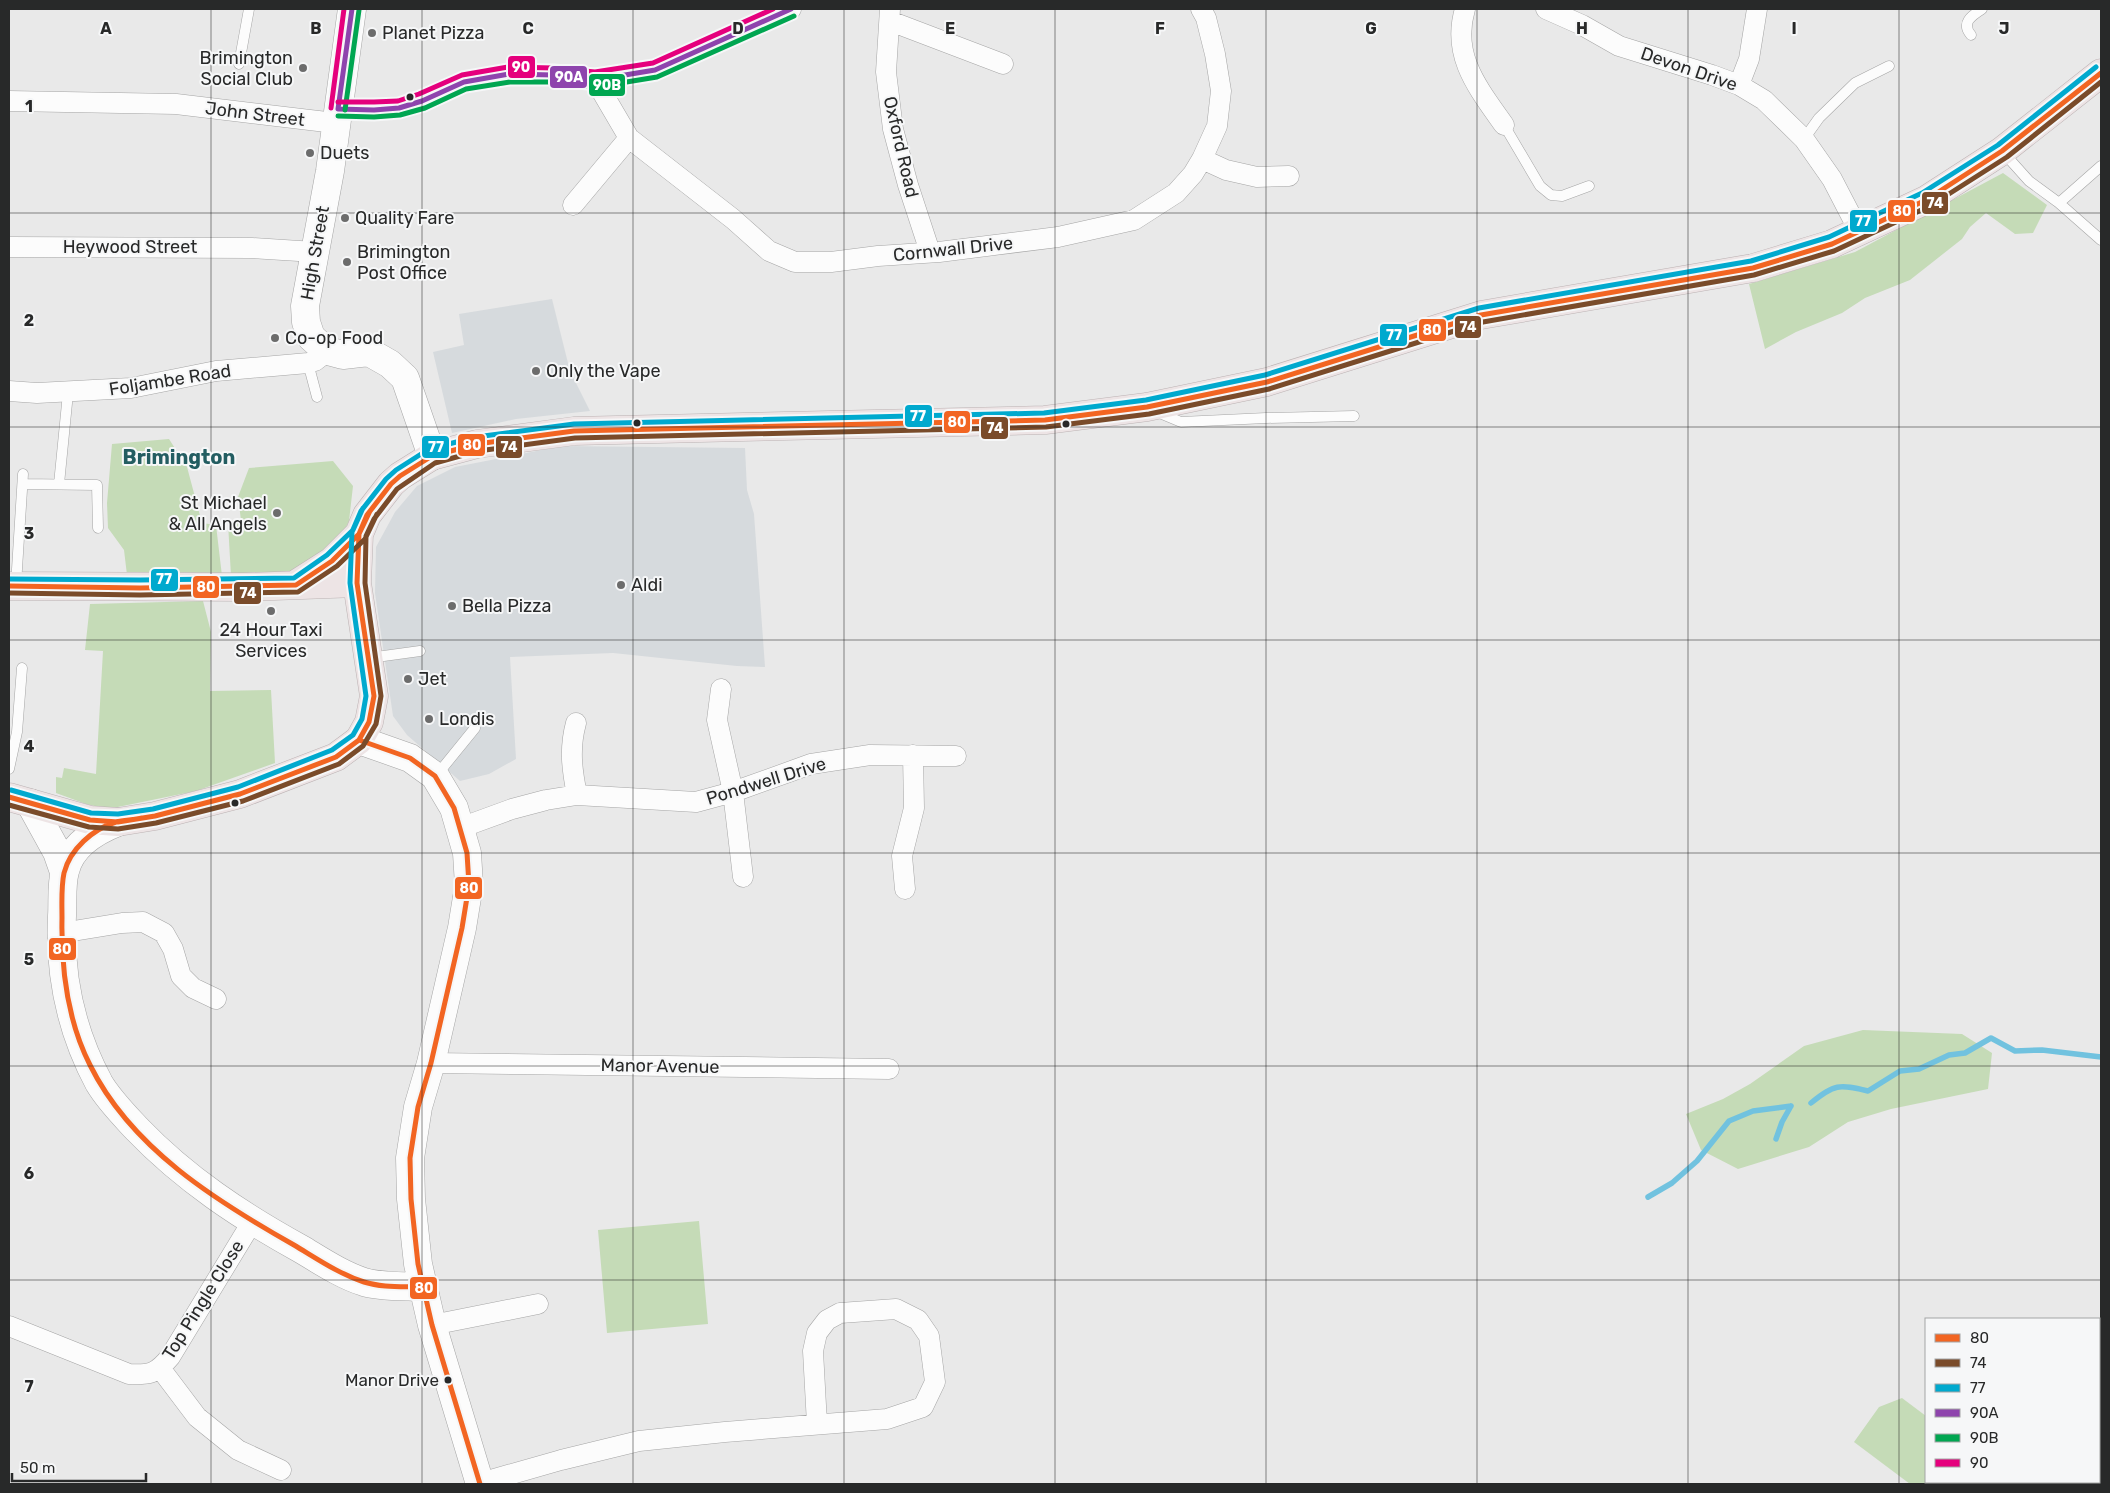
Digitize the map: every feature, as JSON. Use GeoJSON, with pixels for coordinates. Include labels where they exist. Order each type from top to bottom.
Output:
{"type":"FeatureCollection","features":[{"type":"Feature","properties":{"kind":"highway"},"geometry":{"type":"LineString","coordinates":[[19,800],[90,820],[118,822],[155,816],[240,794],[336,756],[359,740],[370,722],[374,696],[357,583],[359,534],[367,515],[391,484],[400,476],[432,456],[477,444],[574,431],[1045,420],[1147,407],[1267,382],[1481,315],[1753,268],[1832,244],[1926,200],[2002,151],[2101,73]]}},
{"type":"Feature","properties":{"kind":"highway"},"geometry":{"type":"LineString","coordinates":[[296,585],[332,561],[359,534]]}},
{"type":"Feature","properties":{"kind":"highway"},"geometry":{"type":"LineString","coordinates":[[12,586],[149,588],[357,583]]}},
{"type":"Feature","properties":{"kind":"street","name":"High Street"},"geometry":{"type":"LineString","coordinates":[[318,357],[306,322],[305,306],[330,172],[336,116],[352,9]]}},
{"type":"Feature","properties":{"kind":"street"},"geometry":{"type":"LineString","coordinates":[[336,116],[399,108],[422,101],[464,82],[509,74],[554,75],[595,80],[655,70],[791,9]]}},
{"type":"Feature","properties":{"kind":"street","name":"Cornwall Drive"},"geometry":{"type":"LineString","coordinates":[[595,80],[629,138],[733,219],[769,251],[795,262],[831,262],[930,252],[1058,237],[1134,220],[1176,193],[1193,174],[1202,160],[1217,126],[1221,91],[1213,45],[1206,18],[1201,9]]}},
{"type":"Feature","properties":{"kind":"street"},"geometry":{"type":"LineString","coordinates":[[1465,9],[1461,23],[1461,41],[1466,65],[1479,89],[1504,124]]}},
{"type":"Feature","properties":{"kind":"street"},"geometry":{"type":"LineString","coordinates":[[1739,85],[1749,60],[1756,9]]}},
{"type":"Feature","properties":{"kind":"street","name":"Devon Drive"},"geometry":{"type":"LineString","coordinates":[[1558,11],[1619,46],[1665,59],[1739,85],[1764,100],[1804,139],[1832,179],[1860,231]]}},
{"type":"Feature","properties":{"kind":"street"},"geometry":{"type":"LineString","coordinates":[[890,15],[1003,64]]}},
{"type":"Feature","properties":{"kind":"street","name":"Oxford Road"},"geometry":{"type":"LineString","coordinates":[[890,15],[886,72],[893,129],[908,185],[930,252]]}},
{"type":"Feature","properties":{"kind":"street","name":"John Street"},"geometry":{"type":"LineString","coordinates":[[9,100],[120,101],[336,116]]}},
{"type":"Feature","properties":{"kind":"street"},"geometry":{"type":"LineString","coordinates":[[572,205],[629,138]]}},
{"type":"Feature","properties":{"kind":"street"},"geometry":{"type":"LineString","coordinates":[[1202,160],[1226,170],[1258,178],[1289,176]]}},
{"type":"Feature","properties":{"kind":"street","name":"Heywood Street"},"geometry":{"type":"LineString","coordinates":[[9,246],[252,248],[315,252]]}},
{"type":"Feature","properties":{"kind":"street"},"geometry":{"type":"LineString","coordinates":[[318,357],[369,352],[390,364],[405,378],[432,456]]}},
{"type":"Feature","properties":{"kind":"street","name":"Foljambe Road"},"geometry":{"type":"LineString","coordinates":[[9,390],[37,394],[131,388],[216,371],[318,357]]}},
{"type":"Feature","properties":{"kind":"street"},"geometry":{"type":"LineString","coordinates":[[721,689],[718,720],[733,792],[743,877]]}},
{"type":"Feature","properties":{"kind":"street"},"geometry":{"type":"LineString","coordinates":[[576,724],[571,742],[571,752],[572,772],[578,795]]}},
{"type":"Feature","properties":{"kind":"street"},"geometry":{"type":"LineString","coordinates":[[359,740],[410,758],[435,776],[454,808],[468,853],[470,885],[462,928],[431,1063],[418,1107],[410,1158],[411,1199],[418,1264],[432,1325],[480,1484],[561,1460],[639,1441],[887,1419],[923,1407],[935,1382],[929,1336],[918,1320],[896,1309],[840,1313],[827,1320],[817,1333],[813,1351],[817,1424]]}},
{"type":"Feature","properties":{"kind":"street"},"geometry":{"type":"LineString","coordinates":[[905,889],[902,856],[914,808],[913,754]]}},
{"type":"Feature","properties":{"kind":"street","name":"Pondwell Drive"},"geometry":{"type":"LineString","coordinates":[[460,828],[512,809],[546,800],[578,795],[696,802],[733,792],[810,764],[870,755],[956,756]]}},
{"type":"Feature","properties":{"kind":"street"},"geometry":{"type":"LineString","coordinates":[[19,800],[57,852],[64,872]]}},
{"type":"Feature","properties":{"kind":"street"},"geometry":{"type":"LineString","coordinates":[[118,822],[100,829],[85,840],[72,854],[64,872],[61,933],[66,994],[77,1036],[100,1084],[120,1111],[158,1151],[207,1191],[252,1222],[317,1259],[365,1283],[424,1287]]}},
{"type":"Feature","properties":{"kind":"street"},"geometry":{"type":"LineString","coordinates":[[61,933],[122,922],[143,922],[164,933],[173,949],[182,976],[193,988],[216,999]]}},
{"type":"Feature","properties":{"kind":"street","name":"Manor Avenue"},"geometry":{"type":"LineString","coordinates":[[431,1063],[889,1069]]}},
{"type":"Feature","properties":{"kind":"street","name":"Top Pingle Close"},"geometry":{"type":"LineString","coordinates":[[9,1326],[129,1374],[147,1375],[160,1368],[170,1357],[252,1222]]}},
{"type":"Feature","properties":{"kind":"street"},"geometry":{"type":"LineString","coordinates":[[432,1325],[538,1304]]}},
{"type":"Feature","properties":{"kind":"street"},"geometry":{"type":"LineString","coordinates":[[160,1368],[197,1417],[238,1450],[281,1470]]}},
{"type":"Feature","properties":{"kind":"lane"},"geometry":{"type":"LineString","coordinates":[[240,64],[249,9]]}},
{"type":"Feature","properties":{"kind":"lane"},"geometry":{"type":"LineString","coordinates":[[1971,35],[1967,30],[1967,23],[1970,16],[1982,9]]}},
{"type":"Feature","properties":{"kind":"lane"},"geometry":{"type":"LineString","coordinates":[[1804,139],[1819,118],[1855,82],[1889,66]]}},
{"type":"Feature","properties":{"kind":"lane"},"geometry":{"type":"LineString","coordinates":[[1504,124],[1540,186],[1551,196],[1562,196],[1589,186]]}},
{"type":"Feature","properties":{"kind":"lane"},"geometry":{"type":"LineString","coordinates":[[2002,151],[2028,181],[2059,203],[2101,240]]}},
{"type":"Feature","properties":{"kind":"lane"},"geometry":{"type":"LineString","coordinates":[[2059,203],[2101,166]]}},
{"type":"Feature","properties":{"kind":"lane"},"geometry":{"type":"LineString","coordinates":[[316,397],[318,357]]}},
{"type":"Feature","properties":{"kind":"lane"},"geometry":{"type":"LineString","coordinates":[[59,484],[68,393]]}},
{"type":"Feature","properties":{"kind":"lane"},"geometry":{"type":"LineString","coordinates":[[1147,407],[1181,422],[1354,416]]}},
{"type":"Feature","properties":{"kind":"lane"},"geometry":{"type":"LineString","coordinates":[[12,586],[23,479],[59,484],[97,485],[98,528]]}},
{"type":"Feature","properties":{"kind":"lane"},"geometry":{"type":"LineString","coordinates":[[368,658],[420,651]]}},
{"type":"Feature","properties":{"kind":"lane"},"geometry":{"type":"LineString","coordinates":[[9,769],[17,732],[22,668]]}},
{"type":"Feature","properties":{"kind":"lane"},"geometry":{"type":"LineString","coordinates":[[435,776],[475,728]]}},
{"type":"Feature","properties":{"kind":"shaded area"},"geometry":{"type":"Polygon","coordinates":[[[552,299],[570,371],[590,411],[516,419],[452,433],[433,352],[464,345],[459,314],[552,299]]]}},
{"type":"Feature","properties":{"kind":"shaded area"},"geometry":{"type":"Polygon","coordinates":[[[562,446],[745,448],[747,490],[754,514],[765,667],[737,666],[613,653],[510,657],[516,759],[489,774],[460,781],[407,735],[393,716],[375,593],[376,547],[395,512],[417,486],[455,467],[562,446]]]}},
{"type":"Feature","properties":{"kind":"green space"},"geometry":{"type":"Polygon","coordinates":[[[2003,173],[2047,205],[2033,233],[2015,234],[1986,213],[1970,227],[1962,239],[1910,280],[1865,298],[1842,313],[1796,332],[1765,349],[1749,284],[1855,252],[2003,173]]]}},
{"type":"Feature","properties":{"kind":"green space"},"geometry":{"type":"Polygon","coordinates":[[[169,439],[187,467],[202,523],[216,525],[222,576],[127,575],[124,550],[108,528],[107,503],[112,444],[169,439]]]}},
{"type":"Feature","properties":{"kind":"green space"},"geometry":{"type":"Polygon","coordinates":[[[333,461],[353,486],[349,521],[337,546],[304,577],[231,576],[228,523],[241,520],[238,497],[249,468],[333,461]]]}},
{"type":"Feature","properties":{"kind":"green space"},"geometry":{"type":"Polygon","coordinates":[[[203,601],[211,632],[210,691],[271,690],[275,763],[196,791],[108,809],[86,804],[56,793],[56,777],[62,778],[64,768],[96,774],[103,651],[85,650],[90,604],[203,601]]]}},
{"type":"Feature","properties":{"kind":"green space"},"geometry":{"type":"Polygon","coordinates":[[[1863,1030],[1962,1034],[1992,1053],[1988,1089],[1891,1109],[1848,1122],[1809,1147],[1738,1169],[1701,1150],[1686,1114],[1723,1099],[1750,1084],[1804,1046],[1863,1030]]]}},
{"type":"Feature","properties":{"kind":"green space"},"geometry":{"type":"Polygon","coordinates":[[[699,1221],[708,1324],[607,1333],[598,1230],[699,1221]]]}},
{"type":"Feature","properties":{"kind":"green space"},"geometry":{"type":"Polygon","coordinates":[[[1902,1398],[1925,1415],[1925,1483],[2020,1484],[1910,1484],[1854,1442],[1879,1407],[1902,1398]]]}},
{"type":"Feature","properties":{"kind":"waterway"},"geometry":{"type":"LineString","coordinates":[[1811,1103],[1826,1092],[1837,1087],[1850,1087],[1868,1091],[1900,1071],[1919,1069],[1949,1055],[1965,1053],[1991,1038],[2015,1051],[2042,1050],[2101,1057]]}},
{"type":"Feature","properties":{"kind":"waterway"},"geometry":{"type":"LineString","coordinates":[[1776,1139],[1782,1122],[1791,1106]]}},
{"type":"Feature","properties":{"kind":"waterway"},"geometry":{"type":"LineString","coordinates":[[1648,1197],[1672,1183],[1697,1161],[1729,1121],[1753,1111],[1791,1106]]}},
{"type":"Feature","properties":{"kind":"transit line","name":"90"},"geometry":{"type":"LineString","coordinates":[[331,108],[344,9]]}},
{"type":"Feature","properties":{"kind":"transit line","name":"90A"},"geometry":{"type":"LineString","coordinates":[[338,109],[352,9]]}},
{"type":"Feature","properties":{"kind":"transit line","name":"90"},"geometry":{"type":"LineString","coordinates":[[338,102],[398,101],[462,75],[508,67],[554,68],[595,72],[653,63],[773,9]]}},
{"type":"Feature","properties":{"kind":"transit line","name":"90A"},"geometry":{"type":"LineString","coordinates":[[338,109],[374,110],[399,108],[422,101],[464,82],[509,74],[554,75],[595,80],[655,70],[791,9]]}},
{"type":"Feature","properties":{"kind":"transit line","name":"90B"},"geometry":{"type":"LineString","coordinates":[[345,110],[359,10]]}},
{"type":"Feature","properties":{"kind":"transit line","name":"90B"},"geometry":{"type":"LineString","coordinates":[[338,116],[374,117],[400,115],[425,108],[466,89],[510,82],[553,82],[596,87],[657,77],[794,16]]}},
{"type":"Feature","properties":{"kind":"transit line","name":"77"},"geometry":{"type":"LineString","coordinates":[[11,790],[91,813],[118,814],[153,809],[238,787],[332,750],[353,735],[362,719],[366,696],[350,583],[352,532],[361,511],[386,479],[396,470],[429,449],[476,437],[574,424],[1044,413],[1146,400],[1265,375],[1479,308],[1751,261],[1829,237],[1922,193],[1998,145],[2096,67]]}},
{"type":"Feature","properties":{"kind":"transit line","name":"80"},"geometry":{"type":"LineString","coordinates":[[9,797],[90,820],[118,822],[155,816],[240,794],[336,757],[359,740],[369,722],[374,696],[357,583],[359,534],[367,515],[391,484],[400,476],[432,456],[477,444],[574,431],[1045,420],[1147,407],[1267,382],[1481,315],[1753,268],[1832,244],[1926,200],[2002,151],[2101,73]]}},
{"type":"Feature","properties":{"kind":"transit line","name":"74"},"geometry":{"type":"LineString","coordinates":[[9,805],[89,827],[118,829],[156,823],[243,801],[339,764],[363,746],[376,724],[381,696],[365,583],[366,536],[374,519],[397,489],[435,463],[478,451],[575,438],[1046,427],[1149,414],[1269,389],[1483,322],[1754,275],[1834,251],[1930,206],[2007,157],[2101,82]]}},
{"type":"Feature","properties":{"kind":"transit line","name":"77"},"geometry":{"type":"LineString","coordinates":[[9,579],[294,578],[327,555],[353,530],[363,508]]}},
{"type":"Feature","properties":{"kind":"transit line","name":"80"},"geometry":{"type":"LineString","coordinates":[[9,586],[140,588],[296,585],[332,561],[359,534],[370,511]]}},
{"type":"Feature","properties":{"kind":"transit line","name":"74"},"geometry":{"type":"LineString","coordinates":[[9,593],[140,595],[298,592],[337,566],[365,539],[377,514]]}},
{"type":"Feature","properties":{"kind":"transit line","name":"80"},"geometry":{"type":"LineString","coordinates":[[359,740],[410,758],[435,776],[454,808],[467,853],[469,885],[462,928],[431,1063],[418,1107],[410,1158],[411,1199],[418,1264],[432,1325],[480,1484]]}},
{"type":"Feature","properties":{"kind":"transit line","name":"80"},"geometry":{"type":"LineString","coordinates":[[142,818],[116,822],[91,835],[71,856],[63,878],[62,937],[67,993],[82,1048],[107,1095],[128,1122],[152,1147],[178,1170],[235,1210],[355,1279],[379,1285],[424,1287]]}},
{"type":"Feature","properties":{"kind":"place","name":"Planet Pizza"},"geometry":{"type":"Point","coordinates":[372,33]}},
{"type":"Feature","properties":{"kind":"place","name":"Brimington Social Club"},"geometry":{"type":"Point","coordinates":[303,68]}},
{"type":"Feature","properties":{"kind":"place","name":"Duets"},"geometry":{"type":"Point","coordinates":[310,153]}},
{"type":"Feature","properties":{"kind":"place","name":"Quality Fare"},"geometry":{"type":"Point","coordinates":[345,218]}},
{"type":"Feature","properties":{"kind":"place","name":"Brimington Post Office"},"geometry":{"type":"Point","coordinates":[347,262]}},
{"type":"Feature","properties":{"kind":"place","name":"Co-op Food"},"geometry":{"type":"Point","coordinates":[275,338]}},
{"type":"Feature","properties":{"kind":"place","name":"Only the Vape"},"geometry":{"type":"Point","coordinates":[536,371]}},
{"type":"Feature","properties":{"kind":"place","name":"St Michael & All Angels"},"geometry":{"type":"Point","coordinates":[277,513]}},
{"type":"Feature","properties":{"kind":"place","name":"Aldi"},"geometry":{"type":"Point","coordinates":[621,585]}},
{"type":"Feature","properties":{"kind":"place","name":"Bella Pizza"},"geometry":{"type":"Point","coordinates":[452,606]}},
{"type":"Feature","properties":{"kind":"place","name":"24 Hour Taxi Services"},"geometry":{"type":"Point","coordinates":[271,611]}},
{"type":"Feature","properties":{"kind":"place","name":"Jet"},"geometry":{"type":"Point","coordinates":[408,679]}},
{"type":"Feature","properties":{"kind":"place","name":"Londis"},"geometry":{"type":"Point","coordinates":[429,719]}},
{"type":"Feature","properties":{"kind":"place","name":"Manor Drive"},"geometry":{"type":"Point","coordinates":[448,1380]}},
{"type":"Feature","properties":{"kind":"district","name":"Brimington"},"geometry":{"type":"Point","coordinates":[179,457]}}]}
